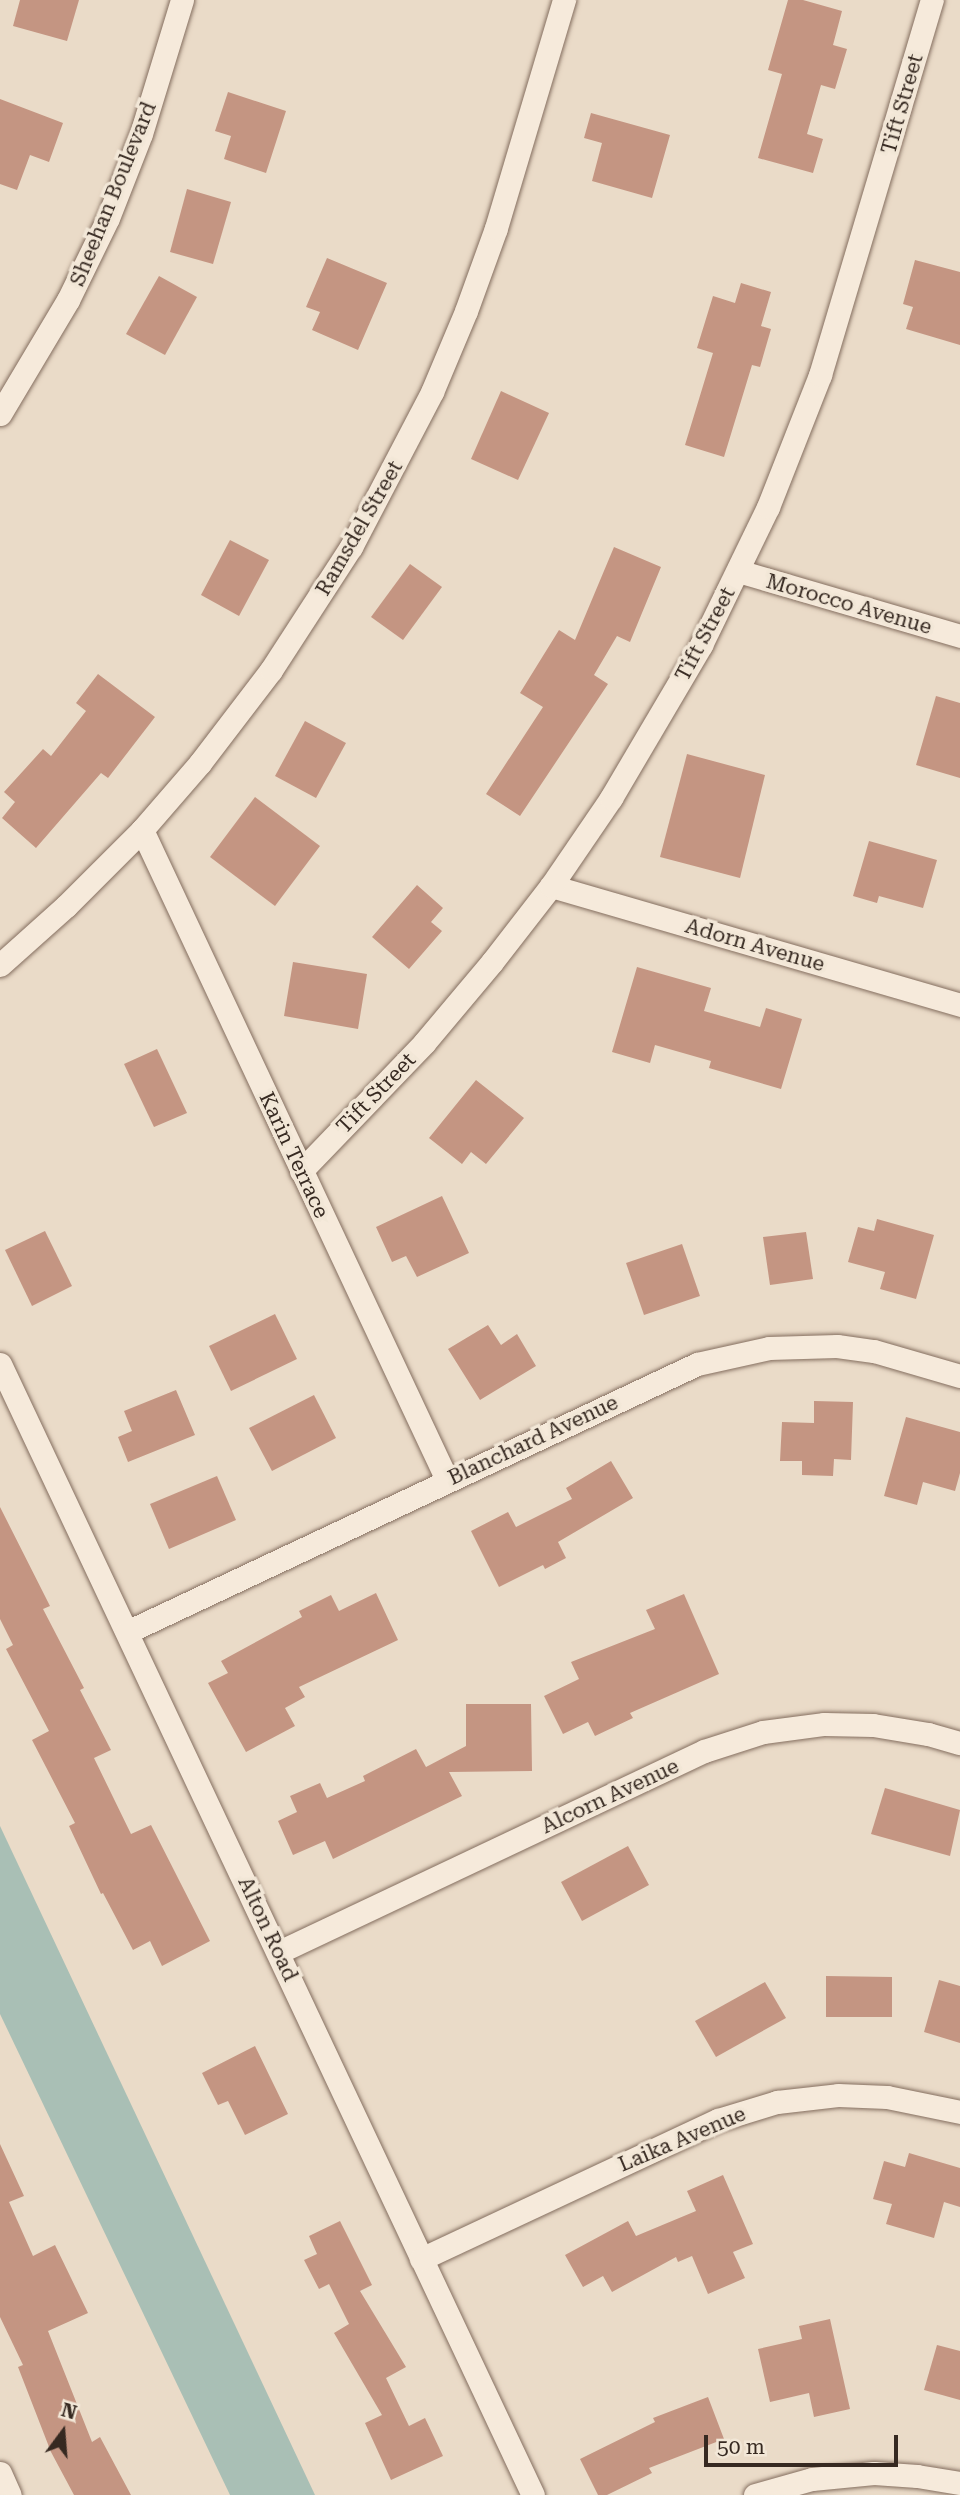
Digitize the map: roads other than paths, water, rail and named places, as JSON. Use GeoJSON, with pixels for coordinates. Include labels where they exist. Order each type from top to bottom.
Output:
{"type":"FeatureCollection","features":[{"type":"Feature","properties":{"kind":"street","name":"Sheehan Boulevard"},"geometry":{"type":"LineString","coordinates":[[0,414],[68,300],[108,218],[141,134],[182,0]]}},
{"type":"Feature","properties":{"kind":"street","name":"Ramsdel Street"},"geometry":{"type":"LineString","coordinates":[[0,965],[66,906],[142,830],[200,763],[271,670],[351,547],[393,471],[432,391],[492,240],[564,0]]}},
{"type":"Feature","properties":{"kind":"street","name":"Tift Street"},"geometry":{"type":"LineString","coordinates":[[301,1171],[424,1043],[492,962],[551,886],[649,738],[738,571],[777,485],[820,375],[932,0]]}},
{"type":"Feature","properties":{"kind":"street","name":"Morocco Avenue"},"geometry":{"type":"LineString","coordinates":[[738,571],[960,636]]}},
{"type":"Feature","properties":{"kind":"street","name":"Karin Terrace"},"geometry":{"type":"LineString","coordinates":[[142,830],[447,1480]]}},
{"type":"Feature","properties":{"kind":"street","name":"Adorn Avenue"},"geometry":{"type":"LineString","coordinates":[[551,886],[960,1005]]}},
{"type":"Feature","properties":{"kind":"street","name":"Blanchard Avenue"},"geometry":{"type":"LineString","coordinates":[[127,1632],[662,1378],[733,1354],[769,1348],[837,1346],[874,1351],[960,1376]]}},
{"type":"Feature","properties":{"kind":"street","name":"Alton Road"},"geometry":{"type":"LineString","coordinates":[[0,1364],[533,2495]]}},
{"type":"Feature","properties":{"kind":"street","name":"Alcorn Avenue"},"geometry":{"type":"LineString","coordinates":[[279,1952],[704,1751],[763,1732],[824,1724],[873,1725],[929,1734],[960,1743]]}},
{"type":"Feature","properties":{"kind":"street","name":"Laika Avenue"},"geometry":{"type":"LineString","coordinates":[[421,2259],[718,2120],[776,2102],[838,2095],[887,2097],[960,2112]]}},
{"type":"Feature","properties":{"kind":"street"},"geometry":{"type":"LineString","coordinates":[[0,2473],[10,2495]]}},
{"type":"Feature","properties":{"kind":"street"},"geometry":{"type":"LineString","coordinates":[[755,2495],[812,2479],[874,2473],[960,2483]]}}]}
